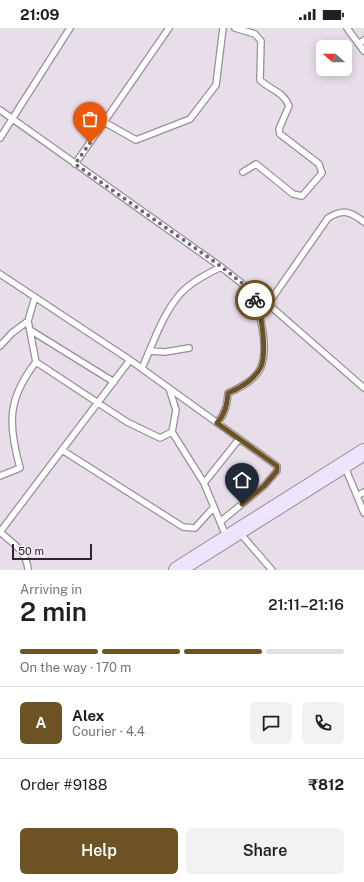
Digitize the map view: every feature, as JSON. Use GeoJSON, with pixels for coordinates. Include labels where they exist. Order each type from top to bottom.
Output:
{"type":"FeatureCollection","features":[{"type":"Feature","properties":{"kind":"street"},"geometry":{"type":"LineString","coordinates":[[177,570],[364,452]]}},
{"type":"Feature","properties":{"kind":"lane"},"geometry":{"type":"LineString","coordinates":[[0,138],[70,28]]}},
{"type":"Feature","properties":{"kind":"lane"},"geometry":{"type":"LineString","coordinates":[[75,164],[169,28]]}},
{"type":"Feature","properties":{"kind":"lane"},"geometry":{"type":"LineString","coordinates":[[104,122],[136,140],[190,119],[216,85],[223,28]]}},
{"type":"Feature","properties":{"kind":"lane"},"geometry":{"type":"LineString","coordinates":[[235,28],[256,34],[261,42],[260,80],[266,86],[280,92],[286,99],[289,106],[279,129],[280,134],[319,164],[322,172],[302,196],[293,194],[256,164],[243,172]]}},
{"type":"Feature","properties":{"kind":"lane"},"geometry":{"type":"LineString","coordinates":[[347,28],[364,51]]}},
{"type":"Feature","properties":{"kind":"lane"},"geometry":{"type":"LineString","coordinates":[[359,44],[364,40]]}},
{"type":"Feature","properties":{"kind":"lane"},"geometry":{"type":"LineString","coordinates":[[0,110],[222,267],[268,304],[364,388]]}},
{"type":"Feature","properties":{"kind":"lane"},"geometry":{"type":"LineString","coordinates":[[268,304],[328,218],[337,212],[347,212],[364,222]]}},
{"type":"Feature","properties":{"kind":"lane"},"geometry":{"type":"LineString","coordinates":[[142,368],[168,311],[181,294],[204,276],[222,267]]}},
{"type":"Feature","properties":{"kind":"lane"},"geometry":{"type":"LineString","coordinates":[[0,274],[142,368],[277,466],[277,471],[264,486],[220,522]]}},
{"type":"Feature","properties":{"kind":"lane"},"geometry":{"type":"LineString","coordinates":[[217,423],[225,411],[228,393],[242,387],[247,383],[260,368],[264,356],[262,329],[256,303],[249,289]]}},
{"type":"Feature","properties":{"kind":"lane"},"geometry":{"type":"LineString","coordinates":[[35,297],[28,321],[36,362],[127,422],[160,438],[172,432]]}},
{"type":"Feature","properties":{"kind":"lane"},"geometry":{"type":"LineString","coordinates":[[0,346],[12,333],[28,321]]}},
{"type":"Feature","properties":{"kind":"lane"},"geometry":{"type":"LineString","coordinates":[[30,330],[114,382]]}},
{"type":"Feature","properties":{"kind":"lane"},"geometry":{"type":"LineString","coordinates":[[150,351],[165,352],[189,348]]}},
{"type":"Feature","properties":{"kind":"lane"},"geometry":{"type":"LineString","coordinates":[[28,570],[28,563],[21,549],[0,532],[130,360]]}},
{"type":"Feature","properties":{"kind":"lane"},"geometry":{"type":"LineString","coordinates":[[0,476],[20,468],[14,446],[11,425],[14,400],[23,379],[36,362]]}},
{"type":"Feature","properties":{"kind":"lane"},"geometry":{"type":"LineString","coordinates":[[168,388],[176,410],[172,432],[204,483],[220,522],[272,570]]}},
{"type":"Feature","properties":{"kind":"lane"},"geometry":{"type":"LineString","coordinates":[[204,483],[239,439]]}},
{"type":"Feature","properties":{"kind":"lane"},"geometry":{"type":"LineString","coordinates":[[62,450],[183,527],[195,528],[214,507]]}},
{"type":"Feature","properties":{"kind":"lane"},"geometry":{"type":"LineString","coordinates":[[344,465],[364,513]]}},
{"type":"Feature","properties":{"kind":"lane"},"geometry":{"type":"LineString","coordinates":[[357,496],[364,492]]}},
{"type":"Feature","properties":{"kind":"way so far"},"geometry":{"type":"LineString","coordinates":[[90,143],[75,164],[222,267],[249,289],[255,300]]}},
{"type":"Feature","properties":{"kind":"route"},"geometry":{"type":"LineString","coordinates":[[242,504],[264,486],[277,471],[277,466],[217,423],[222,417],[227,404],[228,393],[242,387],[260,368],[264,356],[262,329],[255,300]]}}]}
